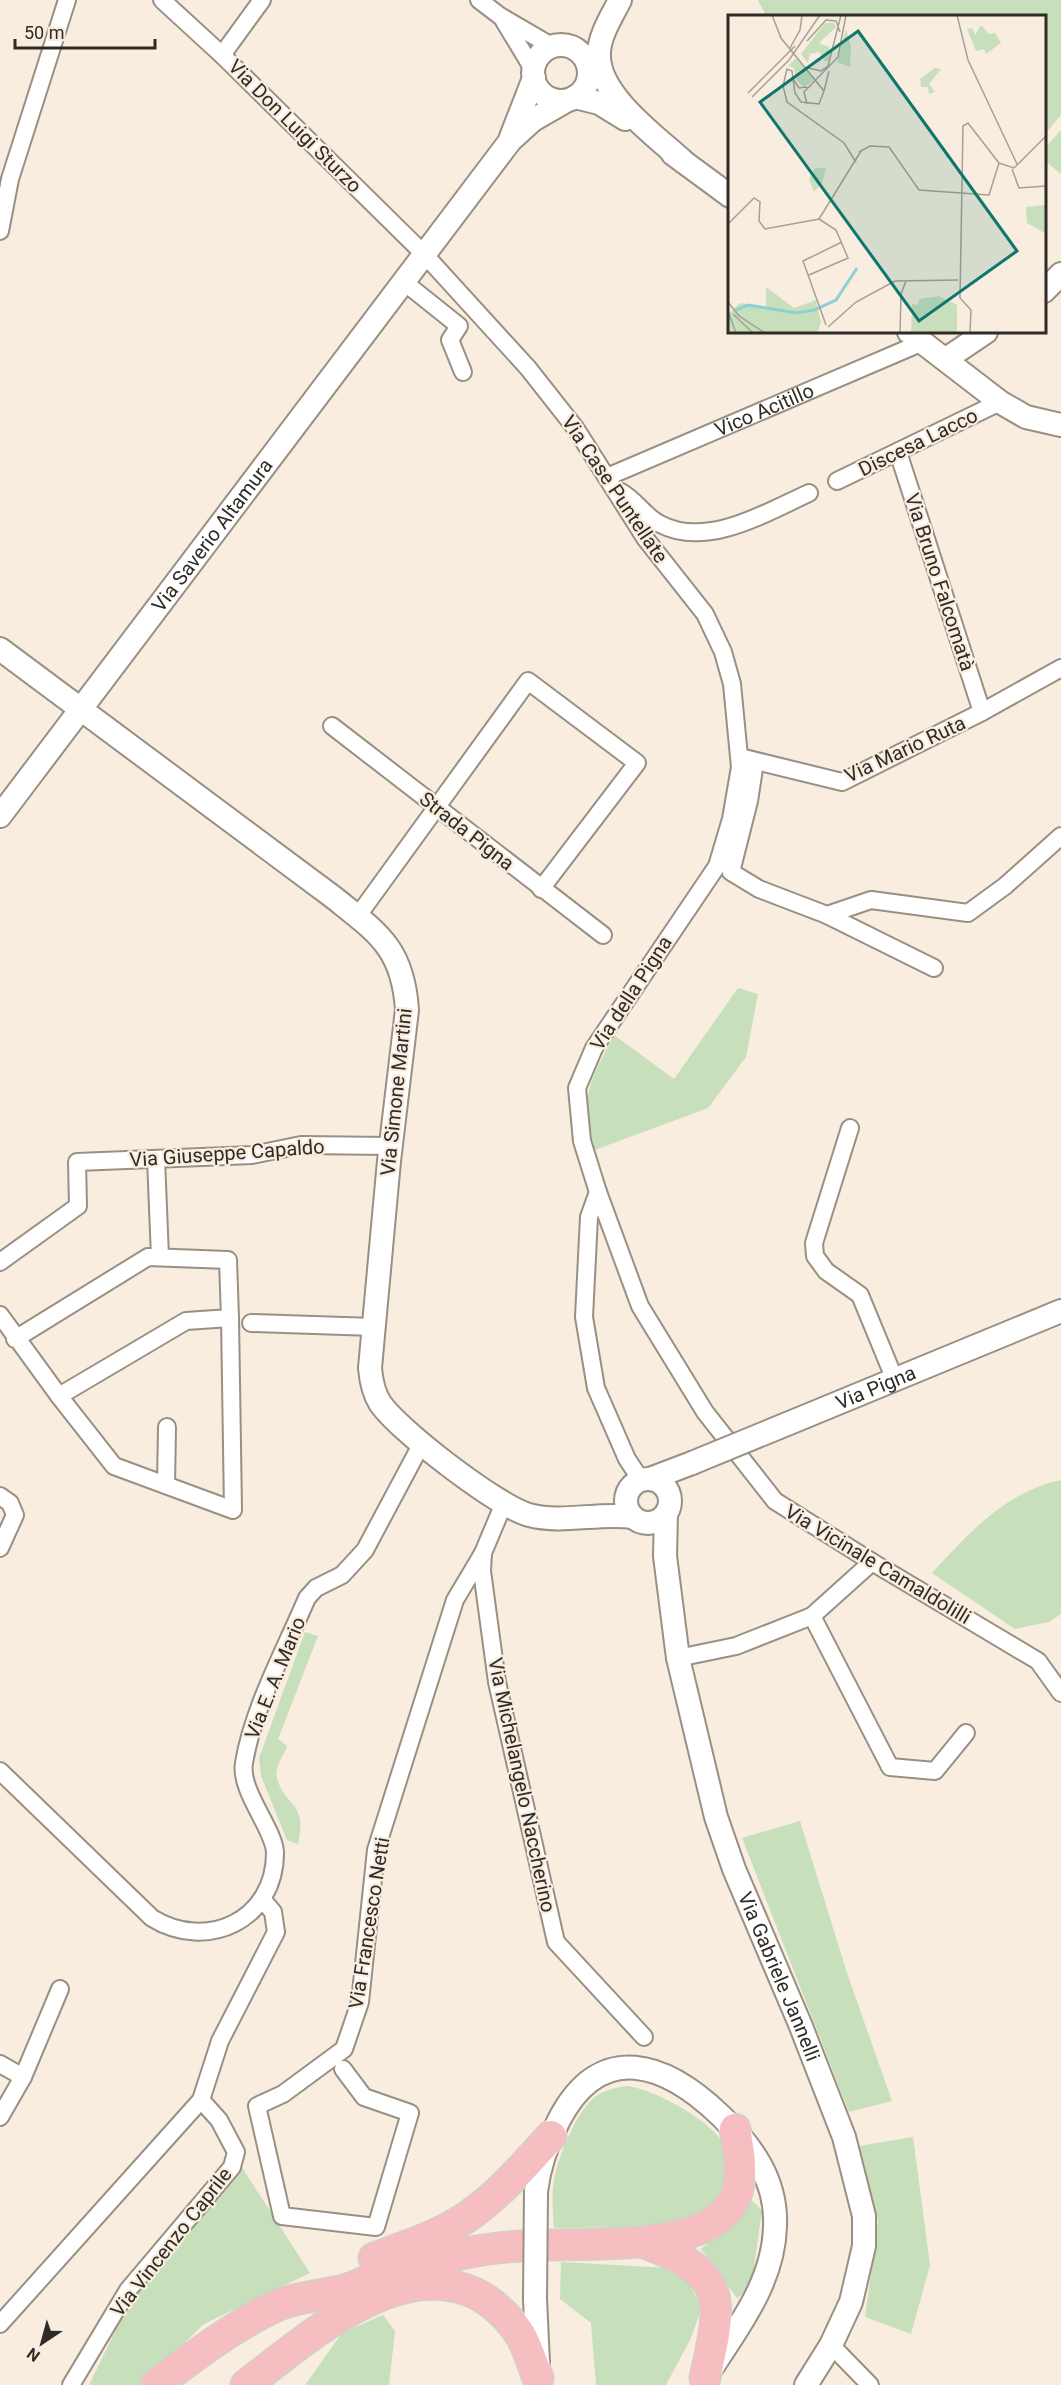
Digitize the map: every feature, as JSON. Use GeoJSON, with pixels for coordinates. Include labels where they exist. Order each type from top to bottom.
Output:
{"type":"FeatureCollection","features":[{"type":"Feature","properties":{"kind":"highway"},"geometry":{"type":"LineString","coordinates":[[275,2306],[346,2289],[407,2267],[497,2248],[574,2243],[645,2243],[696,2229],[713,2222],[727,2211],[737,2195],[741,2179],[735,2129]]}},
{"type":"Feature","properties":{"kind":"highway"},"geometry":{"type":"LineString","coordinates":[[156,2385],[205,2350],[275,2306],[354,2265],[425,2239],[467,2217],[490,2200],[551,2136]]}},
{"type":"Feature","properties":{"kind":"highway"},"geometry":{"type":"LineString","coordinates":[[645,2243],[689,2262],[702,2273],[717,2301],[718,2315],[703,2382]]}},
{"type":"Feature","properties":{"kind":"highway"},"geometry":{"type":"LineString","coordinates":[[254,2379],[353,2309],[388,2293],[415,2285],[444,2285],[470,2291],[491,2303],[508,2319],[520,2336],[539,2382]]}},
{"type":"Feature","properties":{"kind":"highway"},"geometry":{"type":"LineString","coordinates":[[254,2379],[285,2333],[304,2316],[346,2289]]}},
{"type":"Feature","properties":{"kind":"main road"},"geometry":{"type":"LineString","coordinates":[[510,141],[541,54],[588,33],[614,0]]}},
{"type":"Feature","properties":{"kind":"main road"},"geometry":{"type":"LineString","coordinates":[[620,0],[606,29],[599,56],[608,89],[684,162]]}},
{"type":"Feature","properties":{"kind":"main road"},"geometry":{"type":"LineString","coordinates":[[510,141],[533,120],[570,99],[587,83],[587,64],[583,56],[560,46]]}},
{"type":"Feature","properties":{"kind":"main road"},"geometry":{"type":"LineString","coordinates":[[533,73],[542,93],[549,98],[590,100],[611,110],[728,195]]}},
{"type":"Feature","properties":{"kind":"main road","name":"Via Saverio Altamura"},"geometry":{"type":"LineString","coordinates":[[0,816],[510,141]]}},
{"type":"Feature","properties":{"kind":"main road"},"geometry":{"type":"LineString","coordinates":[[946,359],[985,333]]}},
{"type":"Feature","properties":{"kind":"main road"},"geometry":{"type":"LineString","coordinates":[[916,337],[1000,402],[1026,417],[1061,425]]}},
{"type":"Feature","properties":{"kind":"main road","name":"Via Simone Martini"},"geometry":{"type":"LineString","coordinates":[[0,649],[357,916],[386,941],[406,986],[407,1010],[390,1146],[370,1368],[375,1394],[398,1422],[422,1443],[504,1503],[527,1515],[550,1518],[596,1515],[648,1500]]}},
{"type":"Feature","properties":{"kind":"main road","name":"Via Pigna"},"geometry":{"type":"LineString","coordinates":[[648,1500],[692,1464],[1061,1311]]}},
{"type":"Feature","properties":{"kind":"main road","name":"Via Gabriele Jannelli"},"geometry":{"type":"LineString","coordinates":[[648,1500],[664,1556],[678,1658],[716,1817],[734,1869],[800,2024],[844,2137],[856,2177],[864,2216],[864,2246],[851,2302],[831,2345],[806,2385]]}},
{"type":"Feature","properties":{"kind":"main road"},"geometry":{"type":"LineString","coordinates":[[539,2382],[535,2299],[536,2192],[539,2169],[551,2136],[571,2097],[590,2079],[610,2070],[630,2067],[651,2070],[671,2078],[711,2106],[735,2129],[756,2155],[773,2194],[776,2229],[761,2287],[703,2382]]}},
{"type":"Feature","properties":{"kind":"street"},"geometry":{"type":"LineString","coordinates":[[0,231],[10,178],[67,0]]}},
{"type":"Feature","properties":{"kind":"street","name":"Via Don Luigi Sturzo"},"geometry":{"type":"LineString","coordinates":[[162,0],[222,55],[425,255]]}},
{"type":"Feature","properties":{"kind":"street"},"geometry":{"type":"LineString","coordinates":[[222,55],[262,0]]}},
{"type":"Feature","properties":{"kind":"street"},"geometry":{"type":"LineString","coordinates":[[478,0],[500,16],[560,46]]}},
{"type":"Feature","properties":{"kind":"street"},"geometry":{"type":"LineString","coordinates":[[500,16],[516,38],[533,73]]}},
{"type":"Feature","properties":{"kind":"street","name":"Via Case Puntellate"},"geometry":{"type":"LineString","coordinates":[[425,255],[528,368],[576,429],[645,538],[705,614],[723,652],[748,759]]}},
{"type":"Feature","properties":{"kind":"street"},"geometry":{"type":"LineString","coordinates":[[404,282],[459,326],[450,340],[463,372]]}},
{"type":"Feature","properties":{"kind":"street","name":"Vico Acitillo"},"geometry":{"type":"LineString","coordinates":[[610,483],[916,337]]}},
{"type":"Feature","properties":{"kind":"street","name":"Discesa Lacco"},"geometry":{"type":"LineString","coordinates":[[837,482],[1000,402]]}},
{"type":"Feature","properties":{"kind":"street","name":"Via Bruno Falcomatà"},"geometry":{"type":"LineString","coordinates":[[898,452],[982,712]]}},
{"type":"Feature","properties":{"kind":"street"},"geometry":{"type":"LineString","coordinates":[[610,483],[630,497],[658,524],[673,530],[697,531],[726,528],[809,493]]}},
{"type":"Feature","properties":{"kind":"street","name":"Via Mario Ruta"},"geometry":{"type":"LineString","coordinates":[[748,759],[842,782],[982,712],[1061,668]]}},
{"type":"Feature","properties":{"kind":"street"},"geometry":{"type":"LineString","coordinates":[[357,916],[528,681],[637,763],[541,889]]}},
{"type":"Feature","properties":{"kind":"street","name":"Strada Pigna"},"geometry":{"type":"LineString","coordinates":[[332,726],[603,935]]}},
{"type":"Feature","properties":{"kind":"street"},"geometry":{"type":"LineString","coordinates":[[748,759],[749,801],[730,872],[759,889],[827,915],[934,968]]}},
{"type":"Feature","properties":{"kind":"street","name":"Via della Pigna"},"geometry":{"type":"LineString","coordinates":[[597,1192],[582,1141],[577,1088],[594,1048],[717,866],[748,759]]}},
{"type":"Feature","properties":{"kind":"street"},"geometry":{"type":"LineString","coordinates":[[827,915],[871,900],[968,913],[1005,886],[1061,836]]}},
{"type":"Feature","properties":{"kind":"street"},"geometry":{"type":"LineString","coordinates":[[850,1128],[814,1243],[815,1256],[826,1271],[860,1295],[895,1380]]}},
{"type":"Feature","properties":{"kind":"street","name":"Via Giuseppe Capaldo"},"geometry":{"type":"LineString","coordinates":[[0,1262],[78,1206],[77,1162],[252,1155],[301,1145],[390,1146]]}},
{"type":"Feature","properties":{"kind":"street"},"geometry":{"type":"LineString","coordinates":[[156,1159],[160,1257]]}},
{"type":"Feature","properties":{"kind":"street"},"geometry":{"type":"LineString","coordinates":[[597,1192],[589,1216],[584,1317],[596,1388],[648,1500]]}},
{"type":"Feature","properties":{"kind":"street","name":"Via Vicinale Camaldolilli"},"geometry":{"type":"LineString","coordinates":[[597,1192],[640,1306],[705,1412],[775,1501],[872,1562],[1038,1660],[1061,1693]]}},
{"type":"Feature","properties":{"kind":"street"},"geometry":{"type":"LineString","coordinates":[[0,1315],[15,1339],[114,1466],[233,1510],[228,1260],[148,1257],[15,1339]]}},
{"type":"Feature","properties":{"kind":"street"},"geometry":{"type":"LineString","coordinates":[[59,1396],[186,1321],[230,1318]]}},
{"type":"Feature","properties":{"kind":"street"},"geometry":{"type":"LineString","coordinates":[[250,1323],[374,1327]]}},
{"type":"Feature","properties":{"kind":"street"},"geometry":{"type":"LineString","coordinates":[[166,1485],[167,1427]]}},
{"type":"Feature","properties":{"kind":"street","name":"Via E. A. Mario"},"geometry":{"type":"LineString","coordinates":[[0,1771],[152,1918],[169,1928],[213,1931],[234,1926],[262,1899],[271,1879],[275,1851],[247,1787],[243,1767],[249,1737],[307,1598],[316,1588],[342,1575],[365,1550],[422,1443]]}},
{"type":"Feature","properties":{"kind":"street"},"geometry":{"type":"LineString","coordinates":[[0,1496],[10,1503],[15,1515],[0,1548]]}},
{"type":"Feature","properties":{"kind":"street","name":"Via Michelangelo Naccherino"},"geometry":{"type":"LineString","coordinates":[[504,1503],[483,1553],[482,1571],[497,1682],[556,1942],[644,2037]]}},
{"type":"Feature","properties":{"kind":"street","name":"Via Francesco Netti"},"geometry":{"type":"LineString","coordinates":[[343,2069],[364,2097],[410,2113],[376,2227],[282,2216],[257,2106],[283,2094],[344,2049],[360,2002],[376,1850],[455,1600],[483,1553]]}},
{"type":"Feature","properties":{"kind":"street"},"geometry":{"type":"LineString","coordinates":[[678,1658],[736,1646],[812,1616],[872,1562]]}},
{"type":"Feature","properties":{"kind":"street"},"geometry":{"type":"LineString","coordinates":[[812,1616],[890,1767],[935,1771],[966,1733]]}},
{"type":"Feature","properties":{"kind":"street"},"geometry":{"type":"LineString","coordinates":[[0,2324],[201,2100],[220,2041],[276,1932],[273,1912],[262,1899]]}},
{"type":"Feature","properties":{"kind":"street"},"geometry":{"type":"LineString","coordinates":[[0,2116],[23,2077],[60,1989]]}},
{"type":"Feature","properties":{"kind":"street"},"geometry":{"type":"LineString","coordinates":[[0,2064],[23,2077]]}},
{"type":"Feature","properties":{"kind":"street","name":"Via Vincenzo Caprile"},"geometry":{"type":"LineString","coordinates":[[71,2385],[128,2290],[232,2167],[236,2152],[219,2120],[201,2100]]}},
{"type":"Feature","properties":{"kind":"street"},"geometry":{"type":"LineString","coordinates":[[831,2345],[870,2385]]}},
{"type":"Feature","properties":{"kind":"green space"},"geometry":{"type":"Polygon","coordinates":[[[758,0],[1061,0],[1061,115],[1046,133],[1046,15],[766,15],[758,0]]]}},
{"type":"Feature","properties":{"kind":"green space"},"geometry":{"type":"Polygon","coordinates":[[[1061,130],[1061,174],[1046,162],[1046,147],[1061,130]]]}},
{"type":"Feature","properties":{"kind":"green space"},"geometry":{"type":"Polygon","coordinates":[[[738,988],[758,994],[746,1057],[708,1108],[592,1151],[586,1117],[589,1090],[614,1035],[674,1079],[738,988]]]}},
{"type":"Feature","properties":{"kind":"green space"},"geometry":{"type":"Polygon","coordinates":[[[1061,1480],[1061,1614],[1049,1622],[1015,1629],[932,1573],[974,1529],[1005,1504],[1022,1494],[1061,1480]]]}},
{"type":"Feature","properties":{"kind":"green space"},"geometry":{"type":"Polygon","coordinates":[[[305,1632],[318,1636],[278,1739],[287,1746],[276,1774],[285,1795],[298,1812],[300,1830],[298,1844],[287,1840],[261,1776],[259,1758],[305,1632]]]}},
{"type":"Feature","properties":{"kind":"green space"},"geometry":{"type":"Polygon","coordinates":[[[800,1821],[847,1973],[892,2101],[849,2112],[742,1838],[800,1821]]]}},
{"type":"Feature","properties":{"kind":"green space"},"geometry":{"type":"Polygon","coordinates":[[[626,2086],[651,2093],[697,2117],[720,2138],[726,2148],[733,2176],[707,2217],[651,2227],[554,2228],[552,2199],[554,2181],[564,2148],[575,2123],[588,2103],[595,2097],[606,2091],[626,2086]]]}},
{"type":"Feature","properties":{"kind":"green space"},"geometry":{"type":"Polygon","coordinates":[[[913,2137],[930,2265],[911,2334],[865,2317],[878,2221],[859,2146],[913,2137]]]}},
{"type":"Feature","properties":{"kind":"green space"},"geometry":{"type":"Polygon","coordinates":[[[241,2166],[310,2273],[204,2324],[141,2385],[89,2385],[129,2303],[241,2166]]]}},
{"type":"Feature","properties":{"kind":"green space"},"geometry":{"type":"Polygon","coordinates":[[[751,2200],[762,2210],[751,2288],[737,2298],[701,2249],[731,2224],[751,2200]]]}},
{"type":"Feature","properties":{"kind":"green space"},"geometry":{"type":"Polygon","coordinates":[[[561,2262],[670,2268],[688,2282],[702,2307],[690,2340],[666,2385],[596,2385],[591,2323],[560,2299],[561,2262]]]}},
{"type":"Feature","properties":{"kind":"green space"},"geometry":{"type":"Polygon","coordinates":[[[383,2315],[395,2331],[389,2385],[305,2385],[342,2333],[383,2315]]]}}]}
